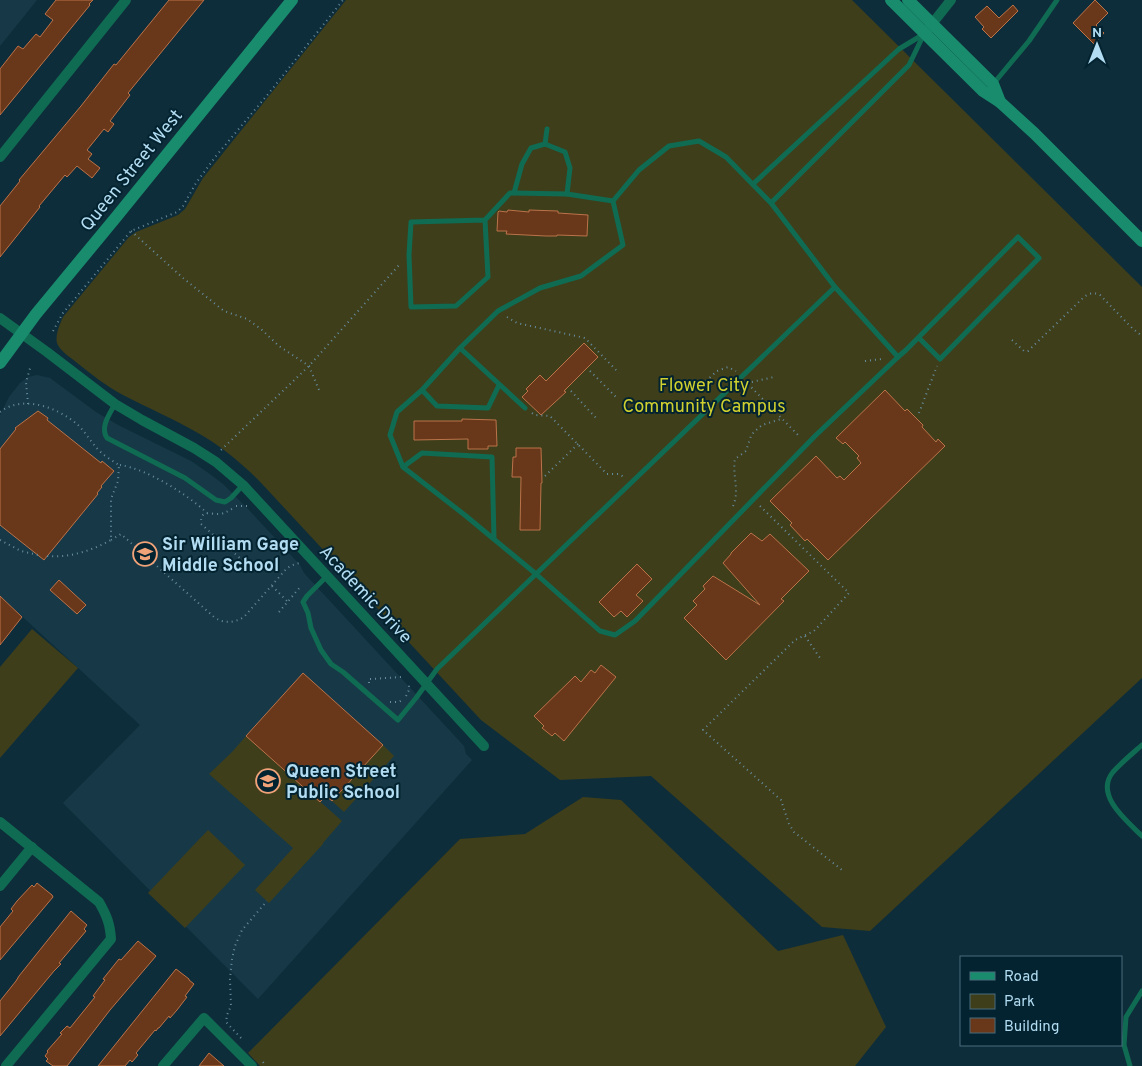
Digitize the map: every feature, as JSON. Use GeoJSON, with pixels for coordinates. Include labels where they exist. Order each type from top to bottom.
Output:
{"type":"FeatureCollection","features":[{"type":"Feature","properties":{"kind":"main road","name":"Queen Street West"},"geometry":{"type":"LineString","coordinates":[[0,363],[36,314],[292,0]]}},
{"type":"Feature","properties":{"kind":"main road"},"geometry":{"type":"LineString","coordinates":[[891,0],[993,84],[1000,102]]}},
{"type":"Feature","properties":{"kind":"main road"},"geometry":{"type":"LineString","coordinates":[[908,0],[928,29],[983,91],[1000,102],[1034,133],[1142,241]]}},
{"type":"Feature","properties":{"kind":"street"},"geometry":{"type":"LineString","coordinates":[[0,157],[126,0]]}},
{"type":"Feature","properties":{"kind":"street"},"geometry":{"type":"LineString","coordinates":[[928,29],[951,0]]}},
{"type":"Feature","properties":{"kind":"street","name":"Academic Drive"},"geometry":{"type":"LineString","coordinates":[[0,318],[114,404],[200,451],[243,485],[484,746]]}},
{"type":"Feature","properties":{"kind":"street"},"geometry":{"type":"LineString","coordinates":[[0,822],[99,902],[110,926],[111,939],[6,1066]]}},
{"type":"Feature","properties":{"kind":"street"},"geometry":{"type":"LineString","coordinates":[[0,886],[32,847]]}},
{"type":"Feature","properties":{"kind":"street"},"geometry":{"type":"LineString","coordinates":[[163,1066],[204,1018],[252,1066]]}},
{"type":"Feature","properties":{"kind":"lane"},"geometry":{"type":"LineString","coordinates":[[993,84],[1029,41],[1057,0]]}},
{"type":"Feature","properties":{"kind":"lane"},"geometry":{"type":"LineString","coordinates":[[753,184],[898,49],[928,29]]}},
{"type":"Feature","properties":{"kind":"lane"},"geometry":{"type":"LineString","coordinates":[[771,203],[910,65],[928,29]]}},
{"type":"Feature","properties":{"kind":"lane"},"geometry":{"type":"LineString","coordinates":[[545,144],[547,129]]}},
{"type":"Feature","properties":{"kind":"lane"},"geometry":{"type":"LineString","coordinates":[[613,201],[639,170],[669,146],[699,141],[726,156],[771,203],[835,287],[898,356]]}},
{"type":"Feature","properties":{"kind":"lane"},"geometry":{"type":"LineString","coordinates":[[514,193],[522,164],[531,148],[545,144],[565,152],[570,168],[567,194]]}},
{"type":"Feature","properties":{"kind":"lane"},"geometry":{"type":"LineString","coordinates":[[486,220],[411,222],[409,254],[411,307],[456,306],[488,276],[486,220],[510,193],[567,194],[613,201]]}},
{"type":"Feature","properties":{"kind":"lane"},"geometry":{"type":"LineString","coordinates":[[613,201],[623,245],[581,276],[540,288],[498,311],[460,348],[422,390],[397,412],[390,435],[404,467],[494,538],[600,632],[615,635],[635,621],[815,436],[919,338],[1018,237],[1040,258],[940,359],[919,338]]}},
{"type":"Feature","properties":{"kind":"lane"},"geometry":{"type":"LineString","coordinates":[[327,576],[303,602],[308,613],[311,628],[321,650],[332,664],[398,720],[437,668],[835,287]]}},
{"type":"Feature","properties":{"kind":"lane"},"geometry":{"type":"LineString","coordinates":[[460,348],[525,408]]}},
{"type":"Feature","properties":{"kind":"lane"},"geometry":{"type":"LineString","coordinates":[[422,390],[437,406],[488,408],[499,385]]}},
{"type":"Feature","properties":{"kind":"lane"},"geometry":{"type":"LineString","coordinates":[[114,404],[104,427],[104,434],[107,438],[185,478],[216,500],[225,502],[243,485]]}},
{"type":"Feature","properties":{"kind":"lane"},"geometry":{"type":"LineString","coordinates":[[404,467],[422,453],[492,457],[494,538]]}},
{"type":"Feature","properties":{"kind":"lane"},"geometry":{"type":"LineString","coordinates":[[1142,745],[1114,772],[1110,777],[1108,785],[1108,795],[1113,806],[1142,836]]}},
{"type":"Feature","properties":{"kind":"lane"},"geometry":{"type":"LineString","coordinates":[[1130,1066],[1124,1045],[1126,1017],[1142,991]]}},
{"type":"Feature","properties":{"kind":"path"},"geometry":{"type":"LineString","coordinates":[[53,331],[63,313],[131,231],[177,212],[183,206],[196,183],[216,156],[343,0]]}},
{"type":"Feature","properties":{"kind":"path"},"geometry":{"type":"LineString","coordinates":[[131,231],[183,278],[224,311],[247,319],[280,346],[309,366],[319,390]]}},
{"type":"Feature","properties":{"kind":"path"},"geometry":{"type":"LineString","coordinates":[[221,450],[309,366],[409,254]]}},
{"type":"Feature","properties":{"kind":"path"},"geometry":{"type":"LineString","coordinates":[[1012,340],[1024,351],[1028,351],[1087,294],[1094,293],[1100,294],[1142,336]]}},
{"type":"Feature","properties":{"kind":"path"},"geometry":{"type":"LineString","coordinates":[[498,311],[517,323],[585,338],[618,373]]}},
{"type":"Feature","properties":{"kind":"path"},"geometry":{"type":"LineString","coordinates":[[865,361],[898,356]]}},
{"type":"Feature","properties":{"kind":"path"},"geometry":{"type":"LineString","coordinates":[[919,413],[940,359]]}},
{"type":"Feature","properties":{"kind":"path"},"geometry":{"type":"LineString","coordinates":[[28,404],[26,382],[31,365]]}},
{"type":"Feature","properties":{"kind":"path"},"geometry":{"type":"LineString","coordinates":[[706,381],[717,371],[728,367],[735,370],[741,377]]}},
{"type":"Feature","properties":{"kind":"path"},"geometry":{"type":"LineString","coordinates":[[590,371],[617,398]]}},
{"type":"Feature","properties":{"kind":"path"},"geometry":{"type":"LineString","coordinates":[[774,377],[747,383],[800,437]]}},
{"type":"Feature","properties":{"kind":"path"},"geometry":{"type":"LineString","coordinates":[[571,391],[597,419]]}},
{"type":"Feature","properties":{"kind":"path"},"geometry":{"type":"LineString","coordinates":[[0,412],[15,405],[28,404],[49,408],[66,416],[78,426],[105,456],[119,465],[130,466],[171,486],[207,513]]}},
{"type":"Feature","properties":{"kind":"path"},"geometry":{"type":"LineString","coordinates":[[525,408],[535,415],[550,416],[607,474],[619,474],[632,482]]}},
{"type":"Feature","properties":{"kind":"path"},"geometry":{"type":"LineString","coordinates":[[733,506],[736,491],[735,459],[746,451],[751,436],[762,425],[782,419]]}},
{"type":"Feature","properties":{"kind":"path"},"geometry":{"type":"LineString","coordinates":[[545,476],[578,444]]}},
{"type":"Feature","properties":{"kind":"path"},"geometry":{"type":"LineString","coordinates":[[110,540],[111,499],[118,481],[119,465]]}},
{"type":"Feature","properties":{"kind":"path"},"geometry":{"type":"LineString","coordinates":[[248,506],[234,506],[228,512],[221,514],[203,514],[201,524],[257,573]]}},
{"type":"Feature","properties":{"kind":"path"},"geometry":{"type":"LineString","coordinates":[[760,506],[849,593],[814,631],[795,640],[703,730],[780,800],[794,832],[842,870]]}},
{"type":"Feature","properties":{"kind":"path"},"geometry":{"type":"LineString","coordinates":[[47,556],[58,557],[82,553],[121,534],[214,617],[230,622],[240,620],[288,568],[300,563]]}},
{"type":"Feature","properties":{"kind":"path"},"geometry":{"type":"LineString","coordinates":[[0,540],[22,551],[38,555]]}},
{"type":"Feature","properties":{"kind":"path"},"geometry":{"type":"LineString","coordinates":[[272,586],[288,602]]}},
{"type":"Feature","properties":{"kind":"path"},"geometry":{"type":"LineString","coordinates":[[279,612],[301,586]]}},
{"type":"Feature","properties":{"kind":"path"},"geometry":{"type":"LineString","coordinates":[[805,636],[820,658]]}},
{"type":"Feature","properties":{"kind":"path"},"geometry":{"type":"LineString","coordinates":[[371,686],[369,680],[371,678],[401,677]]}},
{"type":"Feature","properties":{"kind":"path"},"geometry":{"type":"LineString","coordinates":[[386,700],[393,703],[401,701],[409,690],[409,685]]}},
{"type":"Feature","properties":{"kind":"path"},"geometry":{"type":"LineString","coordinates":[[245,1043],[226,1022],[231,1006],[229,985],[232,959],[242,930],[267,901]]}},
{"type":"Feature","properties":{"kind":"path"},"geometry":{"type":"LineString","coordinates":[[258,1057],[266,1066]]}},
{"type":"Feature","properties":{"kind":"shaded area"},"geometry":{"type":"Polygon","coordinates":[[[0,0],[37,0],[0,46],[0,0]]]}},
{"type":"Feature","properties":{"kind":"shaded area"},"geometry":{"type":"Polygon","coordinates":[[[37,375],[50,378],[96,412],[191,461],[223,484],[300,565],[304,573],[464,746],[466,754],[472,760],[258,999],[63,803],[140,725],[0,596],[0,415],[9,397],[20,383],[28,377],[37,375]]]}},
{"type":"Feature","properties":{"kind":"green space","name":"Flower City Community Campus"},"geometry":{"type":"Polygon","coordinates":[[[346,0],[852,0],[1142,287],[1142,678],[870,931],[822,927],[651,776],[560,780],[481,720],[264,486],[225,450],[180,423],[111,388],[68,356],[58,346],[58,330],[63,317],[129,237],[136,232],[178,215],[185,209],[203,178],[346,0]]]}},
{"type":"Feature","properties":{"kind":"green space"},"geometry":{"type":"Polygon","coordinates":[[[32,629],[78,668],[0,758],[0,667],[32,629]]]}},
{"type":"Feature","properties":{"kind":"green space"},"geometry":{"type":"Polygon","coordinates":[[[246,736],[342,821],[269,903],[255,890],[293,848],[209,774],[246,736]]]}},
{"type":"Feature","properties":{"kind":"green space"},"geometry":{"type":"Polygon","coordinates":[[[383,745],[394,756],[344,812],[332,801],[383,745]]]}},
{"type":"Feature","properties":{"kind":"green space"},"geometry":{"type":"Polygon","coordinates":[[[583,797],[621,800],[778,951],[843,935],[886,1027],[855,1066],[260,1066],[248,1053],[460,839],[525,834],[583,797]]]}},
{"type":"Feature","properties":{"kind":"green space"},"geometry":{"type":"Polygon","coordinates":[[[208,830],[245,865],[185,928],[148,893],[208,830]]]}},
{"type":"Feature","properties":{"kind":"building"},"geometry":{"type":"Polygon","coordinates":[[[56,0],[93,0],[0,115],[0,69],[18,46],[23,49],[36,34],[40,37],[53,20],[45,14],[56,0]]]}},
{"type":"Feature","properties":{"kind":"building"},"geometry":{"type":"Polygon","coordinates":[[[169,0],[204,0],[128,93],[130,95],[110,121],[114,124],[108,132],[104,129],[87,150],[92,154],[88,159],[100,168],[92,178],[77,166],[67,177],[65,175],[0,257],[0,206],[114,64],[116,65],[169,0]]]}},
{"type":"Feature","properties":{"kind":"building"},"geometry":{"type":"Polygon","coordinates":[[[1095,0],[1108,13],[1096,25],[1104,33],[1094,44],[1073,23],[1095,0]]]}},
{"type":"Feature","properties":{"kind":"building"},"geometry":{"type":"Polygon","coordinates":[[[1013,5],[1018,11],[991,38],[982,29],[984,27],[975,17],[987,6],[999,18],[1013,5]]]}},
{"type":"Feature","properties":{"kind":"building"},"geometry":{"type":"Polygon","coordinates":[[[508,210],[529,212],[529,210],[558,211],[558,213],[588,215],[587,236],[506,234],[507,231],[497,231],[498,212],[507,212],[508,210]]]}},
{"type":"Feature","properties":{"kind":"building"},"geometry":{"type":"Polygon","coordinates":[[[584,343],[598,357],[564,391],[566,392],[541,415],[522,397],[528,391],[526,389],[540,375],[546,381],[584,343]]]}},
{"type":"Feature","properties":{"kind":"building"},"geometry":{"type":"Polygon","coordinates":[[[885,390],[905,411],[907,409],[923,425],[922,427],[936,442],[938,439],[945,446],[828,560],[807,539],[805,541],[790,525],[792,523],[770,501],[816,456],[837,478],[840,476],[844,480],[861,463],[857,458],[859,456],[845,442],[843,444],[836,438],[885,390]]]}},
{"type":"Feature","properties":{"kind":"building"},"geometry":{"type":"Polygon","coordinates":[[[38,411],[101,463],[102,461],[114,471],[101,486],[98,494],[44,560],[0,525],[0,449],[15,428],[38,411]]]}},
{"type":"Feature","properties":{"kind":"building"},"geometry":{"type":"Polygon","coordinates":[[[462,419],[496,420],[497,446],[488,446],[488,449],[468,449],[468,439],[414,440],[414,421],[462,421],[462,419]]]}},
{"type":"Feature","properties":{"kind":"building"},"geometry":{"type":"Polygon","coordinates":[[[516,448],[541,448],[540,530],[520,530],[521,477],[512,477],[513,457],[516,457],[516,448]]]}},
{"type":"Feature","properties":{"kind":"building"},"geometry":{"type":"Polygon","coordinates":[[[751,533],[762,541],[770,534],[809,571],[781,599],[784,601],[726,660],[684,618],[697,605],[693,601],[705,589],[703,586],[713,576],[760,605],[723,563],[751,533]]]}},
{"type":"Feature","properties":{"kind":"building"},"geometry":{"type":"Polygon","coordinates":[[[637,564],[652,579],[636,595],[643,601],[627,617],[621,611],[614,617],[599,602],[637,564]]]}},
{"type":"Feature","properties":{"kind":"building"},"geometry":{"type":"Polygon","coordinates":[[[59,580],[86,605],[77,614],[50,590],[59,580]]]}},
{"type":"Feature","properties":{"kind":"building"},"geometry":{"type":"Polygon","coordinates":[[[0,596],[22,617],[0,645],[0,596]]]}},
{"type":"Feature","properties":{"kind":"building"},"geometry":{"type":"Polygon","coordinates":[[[601,665],[616,677],[564,741],[555,733],[552,736],[542,728],[544,726],[534,716],[575,676],[581,682],[591,670],[595,673],[601,665]]]}},
{"type":"Feature","properties":{"kind":"building"},"geometry":{"type":"Polygon","coordinates":[[[303,673],[383,745],[332,801],[326,796],[320,802],[246,736],[303,673]]]}},
{"type":"Feature","properties":{"kind":"building"},"geometry":{"type":"Polygon","coordinates":[[[37,883],[53,897],[0,960],[0,927],[13,911],[11,909],[17,901],[32,885],[34,887],[37,883]]]}},
{"type":"Feature","properties":{"kind":"building"},"geometry":{"type":"Polygon","coordinates":[[[71,911],[87,925],[84,929],[86,931],[59,963],[61,964],[0,1036],[0,1001],[71,911]]]}},
{"type":"Feature","properties":{"kind":"building"},"geometry":{"type":"Polygon","coordinates":[[[138,941],[156,956],[110,1010],[67,1066],[53,1066],[46,1061],[48,1059],[45,1056],[47,1051],[62,1034],[60,1033],[67,1026],[70,1028],[95,997],[93,996],[105,980],[103,979],[119,959],[121,960],[138,941]]]}},
{"type":"Feature","properties":{"kind":"building"},"geometry":{"type":"Polygon","coordinates":[[[176,969],[194,984],[177,1010],[155,1030],[136,1053],[138,1055],[132,1062],[130,1060],[125,1066],[98,1066],[176,969]]]}},
{"type":"Feature","properties":{"kind":"building"},"geometry":{"type":"Polygon","coordinates":[[[209,1053],[224,1066],[199,1066],[209,1053]]]}},
{"type":"Feature","properties":{"kind":"place","name":"Sir William Gage Middle School"},"geometry":{"type":"Point","coordinates":[145,554]}},
{"type":"Feature","properties":{"kind":"place","name":"Queen Street Public School"},"geometry":{"type":"Point","coordinates":[268,781]}}]}
